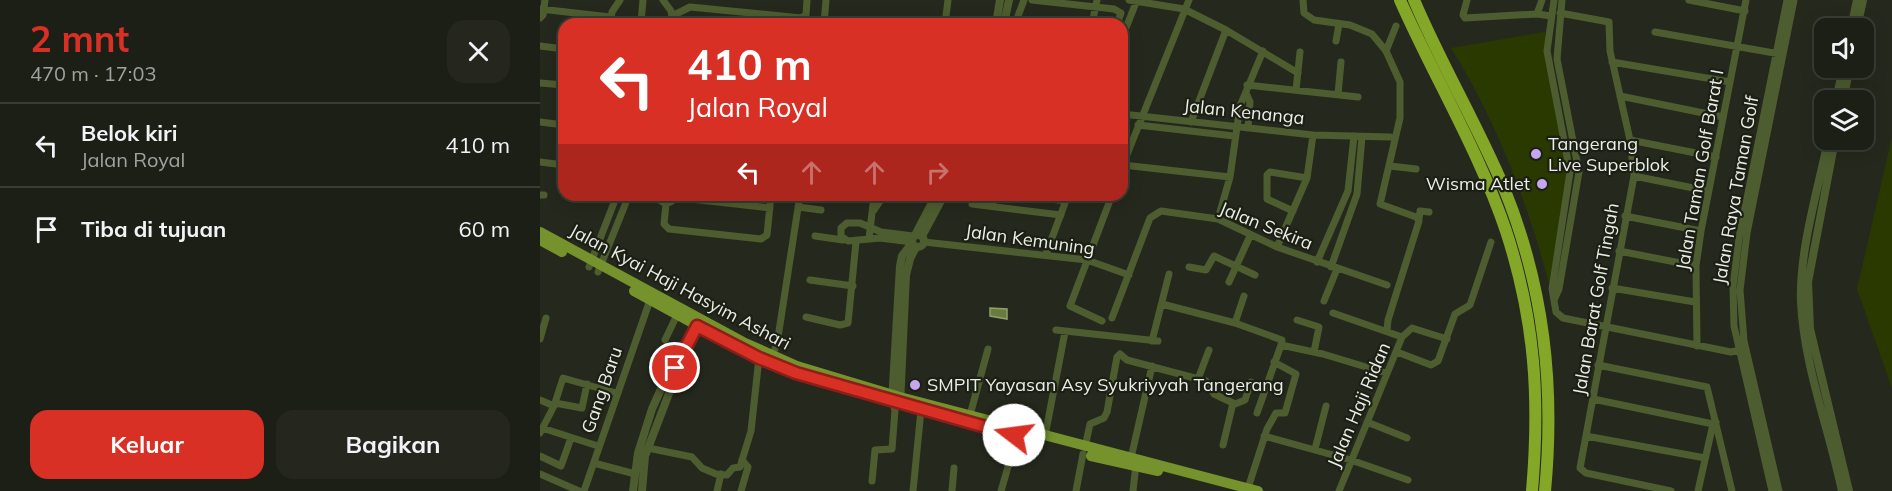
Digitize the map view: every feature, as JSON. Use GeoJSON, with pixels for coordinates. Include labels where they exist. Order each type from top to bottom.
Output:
{"type":"FeatureCollection","features":[{"type":"Feature","properties":{"kind":"highway"},"geometry":{"type":"LineString","coordinates":[[1400,0],[1490,190],[1518,272],[1533,350],[1537,397],[1532,491]]}},
{"type":"Feature","properties":{"kind":"highway"},"geometry":{"type":"LineString","coordinates":[[1414,0],[1503,187],[1530,269],[1546,348],[1550,397],[1545,491]]}},
{"type":"Feature","properties":{"kind":"main road","name":"Jalan Kyai Haji Hasyim Ashari"},"geometry":{"type":"LineString","coordinates":[[540,232],[677,315],[699,322],[772,356],[821,374],[921,410],[1017,436],[1253,490]]}},
{"type":"Feature","properties":{"kind":"main road","name":"Jalan Kyai Haji Hasyim Ashari"},"geometry":{"type":"LineString","coordinates":[[540,240],[595,266],[699,322],[759,358],[827,383],[896,401],[970,415],[1045,436],[1084,450]]}},
{"type":"Feature","properties":{"kind":"main road","name":"Jalan Kyai Haji Hasyim Ashari"},"geometry":{"type":"LineString","coordinates":[[1134,461],[1234,491]]}},
{"type":"Feature","properties":{"kind":"street"},"geometry":{"type":"LineString","coordinates":[[540,18],[545,0]]}},
{"type":"Feature","properties":{"kind":"street"},"geometry":{"type":"LineString","coordinates":[[611,18],[620,0]]}},
{"type":"Feature","properties":{"kind":"street"},"geometry":{"type":"LineString","coordinates":[[641,18],[643,0]]}},
{"type":"Feature","properties":{"kind":"street"},"geometry":{"type":"LineString","coordinates":[[663,0],[672,16],[690,4],[801,18],[806,15],[807,0]]}},
{"type":"Feature","properties":{"kind":"street"},"geometry":{"type":"LineString","coordinates":[[824,18],[826,0]]}},
{"type":"Feature","properties":{"kind":"street"},"geometry":{"type":"LineString","coordinates":[[946,18],[948,0]]}},
{"type":"Feature","properties":{"kind":"street"},"geometry":{"type":"LineString","coordinates":[[997,18],[1000,0]]}},
{"type":"Feature","properties":{"kind":"street"},"geometry":{"type":"LineString","coordinates":[[1005,18],[1009,0]]}},
{"type":"Feature","properties":{"kind":"street"},"geometry":{"type":"LineString","coordinates":[[1017,18],[1024,0]]}},
{"type":"Feature","properties":{"kind":"street"},"geometry":{"type":"LineString","coordinates":[[1032,0],[1097,3],[1119,11],[1118,18]]}},
{"type":"Feature","properties":{"kind":"street"},"geometry":{"type":"LineString","coordinates":[[1128,19],[1134,0],[1184,9],[1226,30],[1298,73]]}},
{"type":"Feature","properties":{"kind":"street"},"geometry":{"type":"LineString","coordinates":[[1128,146],[1189,0]]}},
{"type":"Feature","properties":{"kind":"street"},"geometry":{"type":"LineString","coordinates":[[1303,0],[1307,16],[1314,20],[1360,28],[1372,34],[1386,51],[1401,90],[1400,118],[1381,205],[1419,219],[1420,212],[1429,212]]}},
{"type":"Feature","properties":{"kind":"street"},"geometry":{"type":"LineString","coordinates":[[1467,0],[1463,15],[1465,18],[1537,14],[1551,16]]}},
{"type":"Feature","properties":{"kind":"street"},"geometry":{"type":"LineString","coordinates":[[1537,14],[1542,0]]}},
{"type":"Feature","properties":{"kind":"street"},"geometry":{"type":"LineString","coordinates":[[1554,300],[1559,289],[1579,172],[1557,59],[1562,0],[1554,0],[1547,51],[1570,172],[1552,289],[1556,312],[1560,316],[1697,346],[1731,352],[1743,350]]}},
{"type":"Feature","properties":{"kind":"street"},"geometry":{"type":"LineString","coordinates":[[1689,0],[1744,11]]}},
{"type":"Feature","properties":{"kind":"street","name":"Jalan Taman Golf Barat I"},"geometry":{"type":"LineString","coordinates":[[1697,346],[1696,266],[1708,191],[1746,0]]}},
{"type":"Feature","properties":{"kind":"street","name":"Jalan Raya Taman Golf"},"geometry":{"type":"LineString","coordinates":[[1772,491],[1743,350],[1741,319],[1744,253],[1787,0]]}},
{"type":"Feature","properties":{"kind":"street","name":"Jalan Raya Taman Golf"},"geometry":{"type":"LineString","coordinates":[[1779,54],[1794,0]]}},
{"type":"Feature","properties":{"kind":"street"},"geometry":{"type":"LineString","coordinates":[[1853,18],[1857,0]]}},
{"type":"Feature","properties":{"kind":"street"},"geometry":{"type":"LineString","coordinates":[[1859,18],[1863,0]]}},
{"type":"Feature","properties":{"kind":"street"},"geometry":{"type":"LineString","coordinates":[[1093,18],[1097,3]]}},
{"type":"Feature","properties":{"kind":"street"},"geometry":{"type":"LineString","coordinates":[[542,10],[591,18]]}},
{"type":"Feature","properties":{"kind":"street","name":"Jalan Barat Golf Tingah"},"geometry":{"type":"LineString","coordinates":[[1560,13],[1609,21],[1612,62],[1630,140],[1634,176],[1580,464],[1582,471],[1671,491]]}},
{"type":"Feature","properties":{"kind":"street"},"geometry":{"type":"LineString","coordinates":[[1336,41],[1340,24]]}},
{"type":"Feature","properties":{"kind":"street"},"geometry":{"type":"LineString","coordinates":[[1386,51],[1396,26]]}},
{"type":"Feature","properties":{"kind":"street"},"geometry":{"type":"LineString","coordinates":[[1191,122],[1226,30]]}},
{"type":"Feature","properties":{"kind":"street"},"geometry":{"type":"LineString","coordinates":[[1655,32],[1779,54]]}},
{"type":"Feature","properties":{"kind":"street"},"geometry":{"type":"LineString","coordinates":[[540,46],[558,48]]}},
{"type":"Feature","properties":{"kind":"street"},"geometry":{"type":"LineString","coordinates":[[1218,219],[1230,177],[1235,127],[1243,96],[1263,51]]}},
{"type":"Feature","properties":{"kind":"street"},"geometry":{"type":"LineString","coordinates":[[1296,90],[1300,52]]}},
{"type":"Feature","properties":{"kind":"street"},"geometry":{"type":"LineString","coordinates":[[1338,94],[1341,62]]}},
{"type":"Feature","properties":{"kind":"street"},"geometry":{"type":"LineString","coordinates":[[1612,62],[1730,82]]}},
{"type":"Feature","properties":{"kind":"street"},"geometry":{"type":"LineString","coordinates":[[540,83],[558,85]]}},
{"type":"Feature","properties":{"kind":"street"},"geometry":{"type":"LineString","coordinates":[[1247,85],[1358,97]]}},
{"type":"Feature","properties":{"kind":"street"},"geometry":{"type":"LineString","coordinates":[[1246,93],[1250,102],[1248,128]]}},
{"type":"Feature","properties":{"kind":"street"},"geometry":{"type":"LineString","coordinates":[[1620,96],[1723,117]]}},
{"type":"Feature","properties":{"kind":"street","name":"Jalan Kenanga"},"geometry":{"type":"LineString","coordinates":[[1128,115],[1313,135],[1358,137],[1373,134],[1390,137]]}},
{"type":"Feature","properties":{"kind":"street"},"geometry":{"type":"LineString","coordinates":[[540,122],[558,124]]}},
{"type":"Feature","properties":{"kind":"street"},"geometry":{"type":"LineString","coordinates":[[1138,125],[1234,135]]}},
{"type":"Feature","properties":{"kind":"street"},"geometry":{"type":"LineString","coordinates":[[1277,248],[1307,178],[1313,135]]}},
{"type":"Feature","properties":{"kind":"street"},"geometry":{"type":"LineString","coordinates":[[1317,262],[1347,191],[1358,137]]}},
{"type":"Feature","properties":{"kind":"street"},"geometry":{"type":"LineString","coordinates":[[1324,301],[1357,194],[1358,137]]}},
{"type":"Feature","properties":{"kind":"street"},"geometry":{"type":"LineString","coordinates":[[1630,140],[1716,157]]}},
{"type":"Feature","properties":{"kind":"street"},"geometry":{"type":"LineString","coordinates":[[1826,150],[1803,263],[1801,302],[1804,330],[1842,491]]}},
{"type":"Feature","properties":{"kind":"street"},"geometry":{"type":"LineString","coordinates":[[1833,150],[1811,265],[1808,303],[1815,349],[1849,491]]}},
{"type":"Feature","properties":{"kind":"street"},"geometry":{"type":"LineString","coordinates":[[540,162],[558,164]]}},
{"type":"Feature","properties":{"kind":"street"},"geometry":{"type":"LineString","coordinates":[[1390,166],[1416,169]]}},
{"type":"Feature","properties":{"kind":"street"},"geometry":{"type":"LineString","coordinates":[[1128,167],[1230,177]]}},
{"type":"Feature","properties":{"kind":"street"},"geometry":{"type":"LineString","coordinates":[[1293,211],[1267,199],[1267,175],[1270,172],[1307,178]]}},
{"type":"Feature","properties":{"kind":"street"},"geometry":{"type":"LineString","coordinates":[[1634,176],[1708,191]]}},
{"type":"Feature","properties":{"kind":"street"},"geometry":{"type":"LineString","coordinates":[[1347,191],[1357,194]]}},
{"type":"Feature","properties":{"kind":"street"},"geometry":{"type":"LineString","coordinates":[[595,266],[615,201]]}},
{"type":"Feature","properties":{"kind":"street"},"geometry":{"type":"LineString","coordinates":[[595,266],[626,201]]}},
{"type":"Feature","properties":{"kind":"street"},"geometry":{"type":"LineString","coordinates":[[662,201],[664,224],[669,229],[761,239],[767,235],[770,201]]}},
{"type":"Feature","properties":{"kind":"street"},"geometry":{"type":"LineString","coordinates":[[717,201],[770,207]]}},
{"type":"Feature","properties":{"kind":"street"},"geometry":{"type":"LineString","coordinates":[[772,356],[777,344],[799,201]]}},
{"type":"Feature","properties":{"kind":"street"},"geometry":{"type":"LineString","coordinates":[[869,239],[873,201]]}},
{"type":"Feature","properties":{"kind":"street"},"geometry":{"type":"LineString","coordinates":[[872,213],[880,201]]}},
{"type":"Feature","properties":{"kind":"street"},"geometry":{"type":"LineString","coordinates":[[916,240],[933,201]]}},
{"type":"Feature","properties":{"kind":"street"},"geometry":{"type":"LineString","coordinates":[[872,481],[875,450],[892,449],[900,346],[902,256],[916,240],[940,201]]}},
{"type":"Feature","properties":{"kind":"street"},"geometry":{"type":"LineString","coordinates":[[990,206],[993,201]]}},
{"type":"Feature","properties":{"kind":"street"},"geometry":{"type":"LineString","coordinates":[[1046,254],[1066,201]]}},
{"type":"Feature","properties":{"kind":"street"},"geometry":{"type":"LineString","coordinates":[[1102,321],[1070,307],[1110,201]]}},
{"type":"Feature","properties":{"kind":"street"},"geometry":{"type":"LineString","coordinates":[[972,204],[1061,215]]}},
{"type":"Feature","properties":{"kind":"street"},"geometry":{"type":"LineString","coordinates":[[798,207],[821,210]]}},
{"type":"Feature","properties":{"kind":"street","name":"Jalan Sekira"},"geometry":{"type":"LineString","coordinates":[[1112,318],[1154,213],[1161,211],[1218,219],[1277,248],[1387,285]]}},
{"type":"Feature","properties":{"kind":"street"},"geometry":{"type":"LineString","coordinates":[[1625,216],[1701,231]]}},
{"type":"Feature","properties":{"kind":"street","name":"Jalan Haji Ridan"},"geometry":{"type":"LineString","coordinates":[[1339,491],[1402,337],[1387,330],[1388,320],[1419,219]]}},
{"type":"Feature","properties":{"kind":"street"},"geometry":{"type":"LineString","coordinates":[[843,240],[842,228],[847,223],[916,240]]}},
{"type":"Feature","properties":{"kind":"street"},"geometry":{"type":"LineString","coordinates":[[815,236],[856,242],[869,239],[916,240]]}},
{"type":"Feature","properties":{"kind":"street"},"geometry":{"type":"LineString","coordinates":[[1229,282],[1250,236]]}},
{"type":"Feature","properties":{"kind":"street","name":"Jalan Kemuning"},"geometry":{"type":"LineString","coordinates":[[916,240],[1087,260],[1129,275]]}},
{"type":"Feature","properties":{"kind":"street"},"geometry":{"type":"LineString","coordinates":[[806,317],[840,325],[846,324],[853,286],[856,242]]}},
{"type":"Feature","properties":{"kind":"street"},"geometry":{"type":"LineString","coordinates":[[1397,352],[1434,364],[1438,361],[1455,314],[1470,305],[1491,242]]}},
{"type":"Feature","properties":{"kind":"street"},"geometry":{"type":"LineString","coordinates":[[1619,251],[1696,266]]}},
{"type":"Feature","properties":{"kind":"street"},"geometry":{"type":"LineString","coordinates":[[1189,267],[1206,270],[1213,256],[1255,275]]}},
{"type":"Feature","properties":{"kind":"street"},"geometry":{"type":"LineString","coordinates":[[1056,330],[1155,341],[1169,274]]}},
{"type":"Feature","properties":{"kind":"street"},"geometry":{"type":"LineString","coordinates":[[810,280],[853,286]]}},
{"type":"Feature","properties":{"kind":"street"},"geometry":{"type":"LineString","coordinates":[[1612,288],[1695,302]]}},
{"type":"Feature","properties":{"kind":"street"},"geometry":{"type":"LineString","coordinates":[[1235,323],[1244,296]]}},
{"type":"Feature","properties":{"kind":"street","name":"Gang Baru"},"geometry":{"type":"LineString","coordinates":[[584,491],[650,300]]}},
{"type":"Feature","properties":{"kind":"street"},"geometry":{"type":"LineString","coordinates":[[1162,304],[1235,323],[1282,340],[1257,414]]}},
{"type":"Feature","properties":{"kind":"street"},"geometry":{"type":"LineString","coordinates":[[1333,313],[1387,330]]}},
{"type":"Feature","properties":{"kind":"street"},"geometry":{"type":"LineString","coordinates":[[665,340],[677,315]]}},
{"type":"Feature","properties":{"kind":"street"},"geometry":{"type":"LineString","coordinates":[[540,339],[546,318]]}},
{"type":"Feature","properties":{"kind":"street"},"geometry":{"type":"LineString","coordinates":[[1297,320],[1319,327],[1314,352]]}},
{"type":"Feature","properties":{"kind":"street"},"geometry":{"type":"LineString","coordinates":[[633,491],[638,453],[652,409],[664,380],[675,368],[699,322]]}},
{"type":"Feature","properties":{"kind":"street"},"geometry":{"type":"LineString","coordinates":[[1402,337],[1412,328],[1447,339]]}},
{"type":"Feature","properties":{"kind":"street"},"geometry":{"type":"LineString","coordinates":[[1045,436],[1065,332]]}},
{"type":"Feature","properties":{"kind":"street"},"geometry":{"type":"LineString","coordinates":[[1281,345],[1386,373]]}},
{"type":"Feature","properties":{"kind":"street"},"geometry":{"type":"LineString","coordinates":[[970,415],[988,350]]}},
{"type":"Feature","properties":{"kind":"street"},"geometry":{"type":"LineString","coordinates":[[1198,379],[1209,350]]}},
{"type":"Feature","properties":{"kind":"street","name":"Jalan Raya Taman Golf"},"geometry":{"type":"LineString","coordinates":[[1743,350],[1779,491]]}},
{"type":"Feature","properties":{"kind":"street"},"geometry":{"type":"LineString","coordinates":[[1076,491],[1090,424],[1104,418],[1107,412],[1117,357],[1123,355],[1127,360],[1208,382],[1216,396],[1234,404],[1245,400],[1251,382]]}},
{"type":"Feature","properties":{"kind":"street"},"geometry":{"type":"LineString","coordinates":[[648,448],[692,457],[702,468],[721,474],[726,475],[734,467],[740,467],[751,430],[759,358]]}},
{"type":"Feature","properties":{"kind":"street"},"geometry":{"type":"LineString","coordinates":[[1253,490],[1264,436],[1275,414],[1287,410],[1296,374],[1274,362]]}},
{"type":"Feature","properties":{"kind":"street"},"geometry":{"type":"LineString","coordinates":[[1598,365],[1707,387],[1732,491]]}},
{"type":"Feature","properties":{"kind":"street"},"geometry":{"type":"LineString","coordinates":[[1133,491],[1134,461],[1152,366]]}},
{"type":"Feature","properties":{"kind":"street"},"geometry":{"type":"LineString","coordinates":[[642,491],[648,448],[673,383],[675,368]]}},
{"type":"Feature","properties":{"kind":"street"},"geometry":{"type":"LineString","coordinates":[[598,446],[541,430],[555,404],[563,378],[616,393]]}},
{"type":"Feature","properties":{"kind":"street"},"geometry":{"type":"LineString","coordinates":[[540,400],[582,408],[587,384]]}},
{"type":"Feature","properties":{"kind":"street"},"geometry":{"type":"LineString","coordinates":[[1593,399],[1714,423]]}},
{"type":"Feature","properties":{"kind":"street"},"geometry":{"type":"LineString","coordinates":[[1222,445],[1234,404]]}},
{"type":"Feature","properties":{"kind":"street"},"geometry":{"type":"LineString","coordinates":[[1315,449],[1326,406]]}},
{"type":"Feature","properties":{"kind":"street"},"geometry":{"type":"LineString","coordinates":[[913,491],[921,410]]}},
{"type":"Feature","properties":{"kind":"street"},"geometry":{"type":"LineString","coordinates":[[1367,422],[1407,438]]}},
{"type":"Feature","properties":{"kind":"street"},"geometry":{"type":"LineString","coordinates":[[1698,491],[1714,423]]}},
{"type":"Feature","properties":{"kind":"street"},"geometry":{"type":"LineString","coordinates":[[1001,491],[1017,436]]}},
{"type":"Feature","properties":{"kind":"street"},"geometry":{"type":"LineString","coordinates":[[1264,436],[1315,449],[1408,480]]}},
{"type":"Feature","properties":{"kind":"street"},"geometry":{"type":"LineString","coordinates":[[1586,436],[1705,458]]}},
{"type":"Feature","properties":{"kind":"street"},"geometry":{"type":"LineString","coordinates":[[555,481],[571,438]]}},
{"type":"Feature","properties":{"kind":"street"},"geometry":{"type":"LineString","coordinates":[[540,456],[561,466]]}},
{"type":"Feature","properties":{"kind":"street"},"geometry":{"type":"LineString","coordinates":[[741,491],[748,472],[742,460]]}},
{"type":"Feature","properties":{"kind":"street"},"geometry":{"type":"LineString","coordinates":[[594,463],[635,474]]}},
{"type":"Feature","properties":{"kind":"street"},"geometry":{"type":"LineString","coordinates":[[952,491],[954,468]]}},
{"type":"Feature","properties":{"kind":"street"},"geometry":{"type":"LineString","coordinates":[[540,474],[579,491]]}},
{"type":"Feature","properties":{"kind":"street"},"geometry":{"type":"LineString","coordinates":[[717,491],[721,474]]}},
{"type":"Feature","properties":{"kind":"shaded area","name":"Tangerang Live Superblok"},"geometry":{"type":"Polygon","coordinates":[[[1545,32],[1545,59],[1569,181],[1550,287],[1532,225],[1510,164],[1483,104],[1451,48],[1545,32]]]}},
{"type":"Feature","properties":{"kind":"shaded area"},"geometry":{"type":"Polygon","coordinates":[[[1892,137],[1892,388],[1857,289],[1892,137]]]}},
{"type":"Feature","properties":{"kind":"shaded area"},"geometry":{"type":"Polygon","coordinates":[[[990,308],[1007,309],[1007,319],[990,316],[990,308]]]}},
{"type":"Feature","properties":{"kind":"place","name":"Tangerang Live Superblok"},"geometry":{"type":"Point","coordinates":[1536,154]}},
{"type":"Feature","properties":{"kind":"place","name":"Wisma Atlet"},"geometry":{"type":"Point","coordinates":[1542,184]}},
{"type":"Feature","properties":{"kind":"place","name":"SMPIT Yayasan Asy Syukriyyah Tangerang"},"geometry":{"type":"Point","coordinates":[915,385]}},
{"type":"Feature","properties":{"kind":"route"},"geometry":{"type":"LineString","coordinates":[[675,368],[697,326],[759,358],[796,373],[1014,435]]}}]}
